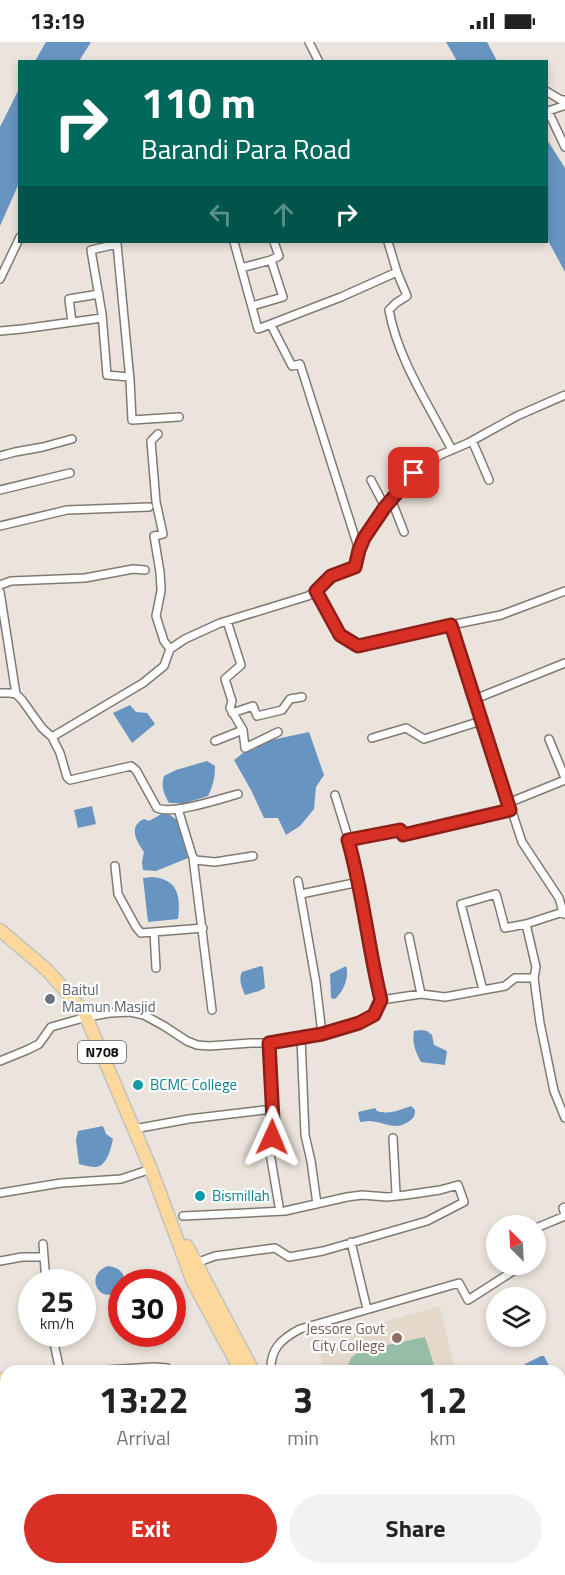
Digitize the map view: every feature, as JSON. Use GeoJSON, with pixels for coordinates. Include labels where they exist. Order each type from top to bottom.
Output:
{"type":"FeatureCollection","features":[{"type":"Feature","properties":{"kind":"highway","name":"N708"},"geometry":{"type":"LineString","coordinates":[[0,930],[47,970],[87,1017],[151,1169],[193,1282],[238,1365]]}},
{"type":"Feature","properties":{"kind":"highway","name":"N708"},"geometry":{"type":"LineString","coordinates":[[164,1202],[250,1365]]}},
{"type":"Feature","properties":{"kind":"street"},"geometry":{"type":"LineString","coordinates":[[310,42],[318,60]]}},
{"type":"Feature","properties":{"kind":"street"},"geometry":{"type":"LineString","coordinates":[[548,92],[564,103],[548,111],[565,147]]}},
{"type":"Feature","properties":{"kind":"street"},"geometry":{"type":"LineString","coordinates":[[0,279],[18,241]]}},
{"type":"Feature","properties":{"kind":"street"},"geometry":{"type":"LineString","coordinates":[[130,380],[127,377],[107,375],[102,318],[92,250],[117,243],[130,380],[132,420],[179,417]]}},
{"type":"Feature","properties":{"kind":"street"},"geometry":{"type":"LineString","coordinates":[[234,243],[258,329],[341,297],[397,272]]}},
{"type":"Feature","properties":{"kind":"street"},"geometry":{"type":"LineString","coordinates":[[241,268],[279,256],[274,243]]}},
{"type":"Feature","properties":{"kind":"street"},"geometry":{"type":"LineString","coordinates":[[388,243],[407,296],[389,310],[392,327],[407,365],[452,450]]}},
{"type":"Feature","properties":{"kind":"street"},"geometry":{"type":"LineString","coordinates":[[252,306],[283,297],[271,260]]}},
{"type":"Feature","properties":{"kind":"street"},"geometry":{"type":"LineString","coordinates":[[72,322],[69,299],[99,294]]}},
{"type":"Feature","properties":{"kind":"street"},"geometry":{"type":"LineString","coordinates":[[0,331],[102,318]]}},
{"type":"Feature","properties":{"kind":"street"},"geometry":{"type":"LineString","coordinates":[[272,325],[292,366],[300,364],[359,550]]}},
{"type":"Feature","properties":{"kind":"street"},"geometry":{"type":"LineString","coordinates":[[52,737],[143,683],[164,666],[171,650],[185,639],[227,621],[290,602],[316,591],[331,576],[355,567],[364,538],[385,507],[412,475],[440,455],[468,443],[517,416],[565,395]]}},
{"type":"Feature","properties":{"kind":"street"},"geometry":{"type":"LineString","coordinates":[[158,434],[152,441],[156,502],[164,534],[154,536],[161,589],[156,616],[164,641],[171,650]]}},
{"type":"Feature","properties":{"kind":"street"},"geometry":{"type":"LineString","coordinates":[[0,456],[72,439]]}},
{"type":"Feature","properties":{"kind":"street"},"geometry":{"type":"LineString","coordinates":[[474,445],[489,480]]}},
{"type":"Feature","properties":{"kind":"street"},"geometry":{"type":"LineString","coordinates":[[405,453],[412,475]]}},
{"type":"Feature","properties":{"kind":"street"},"geometry":{"type":"LineString","coordinates":[[0,490],[70,473]]}},
{"type":"Feature","properties":{"kind":"street"},"geometry":{"type":"LineString","coordinates":[[371,480],[385,507]]}},
{"type":"Feature","properties":{"kind":"street"},"geometry":{"type":"LineString","coordinates":[[392,499],[404,532]]}},
{"type":"Feature","properties":{"kind":"street"},"geometry":{"type":"LineString","coordinates":[[0,526],[67,510],[149,507]]}},
{"type":"Feature","properties":{"kind":"street"},"geometry":{"type":"LineString","coordinates":[[0,585],[11,581],[85,578],[133,569],[145,570]]}},
{"type":"Feature","properties":{"kind":"street"},"geometry":{"type":"LineString","coordinates":[[316,591],[340,635],[358,646],[501,615],[565,591]]}},
{"type":"Feature","properties":{"kind":"street"},"geometry":{"type":"LineString","coordinates":[[0,592],[16,694]]}},
{"type":"Feature","properties":{"kind":"street"},"geometry":{"type":"LineString","coordinates":[[227,621],[242,665],[225,679],[232,701],[230,708],[243,730],[245,748],[278,732]]}},
{"type":"Feature","properties":{"kind":"street"},"geometry":{"type":"LineString","coordinates":[[451,625],[522,842],[559,898],[564,913],[505,928],[496,894],[461,904],[483,990]]}},
{"type":"Feature","properties":{"kind":"street"},"geometry":{"type":"LineString","coordinates":[[475,699],[565,663]]}},
{"type":"Feature","properties":{"kind":"street"},"geometry":{"type":"LineString","coordinates":[[0,693],[16,694],[22,700],[42,729],[52,737],[60,753],[67,777],[72,781],[131,766],[136,770],[158,810],[178,809],[238,794]]}},
{"type":"Feature","properties":{"kind":"street"},"geometry":{"type":"LineString","coordinates":[[232,713],[253,706],[257,716],[282,710],[290,699],[302,697]]}},
{"type":"Feature","properties":{"kind":"street"},"geometry":{"type":"LineString","coordinates":[[372,738],[406,728],[424,739],[478,722]]}},
{"type":"Feature","properties":{"kind":"street"},"geometry":{"type":"LineString","coordinates":[[216,741],[243,730]]}},
{"type":"Feature","properties":{"kind":"street"},"geometry":{"type":"LineString","coordinates":[[348,840],[400,830],[403,835],[509,806],[565,779],[549,739]]}},
{"type":"Feature","properties":{"kind":"street"},"geometry":{"type":"LineString","coordinates":[[0,1060],[39,1044],[51,1027],[110,1013],[130,1012],[144,1015],[187,1041],[209,1046],[269,1043],[301,1038],[359,1023],[374,1015],[381,1000],[352,850],[335,795]]}},
{"type":"Feature","properties":{"kind":"street"},"geometry":{"type":"LineString","coordinates":[[178,809],[193,858],[212,1010]]}},
{"type":"Feature","properties":{"kind":"street"},"geometry":{"type":"LineString","coordinates":[[193,858],[215,862],[253,856]]}},
{"type":"Feature","properties":{"kind":"street"},"geometry":{"type":"LineString","coordinates":[[115,866],[118,894],[141,933],[203,928]]}},
{"type":"Feature","properties":{"kind":"street"},"geometry":{"type":"LineString","coordinates":[[298,881],[316,983],[322,1034]]}},
{"type":"Feature","properties":{"kind":"street"},"geometry":{"type":"LineString","coordinates":[[302,894],[359,882]]}},
{"type":"Feature","properties":{"kind":"street"},"geometry":{"type":"LineString","coordinates":[[526,924],[536,968],[534,978],[540,1023],[554,1091],[565,1118]]}},
{"type":"Feature","properties":{"kind":"street"},"geometry":{"type":"LineString","coordinates":[[153,932],[156,968]]}},
{"type":"Feature","properties":{"kind":"street"},"geometry":{"type":"LineString","coordinates":[[409,937],[421,994]]}},
{"type":"Feature","properties":{"kind":"street"},"geometry":{"type":"LineString","coordinates":[[381,1000],[421,994],[445,997],[505,986],[515,978],[534,978]]}},
{"type":"Feature","properties":{"kind":"street"},"geometry":{"type":"LineString","coordinates":[[301,1038],[305,1135],[317,1204]]}},
{"type":"Feature","properties":{"kind":"street"},"geometry":{"type":"LineString","coordinates":[[269,1043],[273,1120],[270,1153],[279,1206]]}},
{"type":"Feature","properties":{"kind":"street"},"geometry":{"type":"LineString","coordinates":[[134,1129],[189,1119],[272,1109]]}},
{"type":"Feature","properties":{"kind":"street"},"geometry":{"type":"LineString","coordinates":[[393,1138],[396,1193]]}},
{"type":"Feature","properties":{"kind":"street"},"geometry":{"type":"LineString","coordinates":[[0,1193],[61,1183],[121,1179],[151,1169]]}},
{"type":"Feature","properties":{"kind":"street"},"geometry":{"type":"LineString","coordinates":[[183,1216],[285,1211],[347,1197],[406,1196],[458,1186],[464,1202],[427,1221],[323,1251],[289,1257],[275,1248],[215,1256],[196,1263]]}},
{"type":"Feature","properties":{"kind":"street"},"geometry":{"type":"LineString","coordinates":[[546,1224],[565,1216],[563,1208],[565,1207]]}},
{"type":"Feature","properties":{"kind":"street"},"geometry":{"type":"LineString","coordinates":[[351,1242],[368,1309]]}},
{"type":"Feature","properties":{"kind":"street"},"geometry":{"type":"LineString","coordinates":[[43,1244],[45,1269]]}},
{"type":"Feature","properties":{"kind":"street"},"geometry":{"type":"LineString","coordinates":[[0,1261],[22,1257],[44,1257]]}},
{"type":"Feature","properties":{"kind":"street"},"geometry":{"type":"LineString","coordinates":[[271,1365],[274,1350],[289,1334],[300,1329],[459,1283],[468,1300],[507,1275]]}},
{"type":"Feature","properties":{"kind":"street"},"geometry":{"type":"LineString","coordinates":[[55,1347],[59,1365]]}},
{"type":"Feature","properties":{"kind":"shaded area","name":"Jessore Govt City College"},"geometry":{"type":"Polygon","coordinates":[[[440,1306],[454,1365],[323,1365],[320,1353],[346,1344],[348,1332],[440,1306]]]}},
{"type":"Feature","properties":{"kind":"green space"},"geometry":{"type":"Polygon","coordinates":[[[425,1337],[434,1365],[348,1365],[351,1358],[359,1351],[425,1337]]]}},
{"type":"Feature","properties":{"kind":"water"},"geometry":{"type":"Polygon","coordinates":[[[46,42],[91,42],[80,60],[36,60],[46,42]]]}},
{"type":"Feature","properties":{"kind":"water"},"geometry":{"type":"Polygon","coordinates":[[[446,42],[487,42],[496,60],[456,60],[446,42]]]}},
{"type":"Feature","properties":{"kind":"water"},"geometry":{"type":"Polygon","coordinates":[[[18,91],[18,185],[0,226],[0,127],[18,91]]]}},
{"type":"Feature","properties":{"kind":"water"},"geometry":{"type":"Polygon","coordinates":[[[548,141],[565,168],[565,272],[548,241],[548,141]]]}},
{"type":"Feature","properties":{"kind":"water"},"geometry":{"type":"Polygon","coordinates":[[[130,705],[136,712],[147,713],[155,724],[132,743],[113,713],[130,705]]]}},
{"type":"Feature","properties":{"kind":"water"},"geometry":{"type":"Polygon","coordinates":[[[309,732],[324,775],[316,787],[314,809],[300,826],[286,835],[278,818],[264,818],[234,760],[267,741],[309,732]]]}},
{"type":"Feature","properties":{"kind":"water"},"geometry":{"type":"Polygon","coordinates":[[[207,761],[215,766],[208,796],[185,803],[169,803],[163,790],[164,776],[207,761]]]}},
{"type":"Feature","properties":{"kind":"water"},"geometry":{"type":"Polygon","coordinates":[[[92,806],[96,824],[78,828],[74,810],[92,806]]]}},
{"type":"Feature","properties":{"kind":"water"},"geometry":{"type":"Polygon","coordinates":[[[163,813],[177,820],[188,858],[156,871],[143,870],[144,852],[136,839],[136,826],[144,819],[149,821],[163,813]]]}},
{"type":"Feature","properties":{"kind":"water"},"geometry":{"type":"Polygon","coordinates":[[[152,877],[167,881],[176,890],[179,903],[178,919],[148,922],[143,878],[152,877]]]}},
{"type":"Feature","properties":{"kind":"water"},"geometry":{"type":"Polygon","coordinates":[[[261,966],[265,988],[245,995],[240,981],[242,972],[261,966]]]}},
{"type":"Feature","properties":{"kind":"water"},"geometry":{"type":"Polygon","coordinates":[[[346,966],[347,975],[343,988],[335,999],[331,998],[330,974],[346,966]]]}},
{"type":"Feature","properties":{"kind":"water"},"geometry":{"type":"Polygon","coordinates":[[[421,1030],[432,1035],[434,1045],[447,1051],[445,1065],[421,1062],[413,1039],[414,1031],[421,1030]]]}},
{"type":"Feature","properties":{"kind":"water"},"geometry":{"type":"Polygon","coordinates":[[[411,1106],[415,1110],[414,1116],[403,1125],[360,1122],[358,1112],[375,1108],[377,1111],[390,1112],[411,1106]]]}},
{"type":"Feature","properties":{"kind":"water"},"geometry":{"type":"Polygon","coordinates":[[[103,1126],[106,1134],[113,1139],[105,1161],[95,1167],[79,1164],[76,1140],[78,1131],[103,1126]]]}},
{"type":"Feature","properties":{"kind":"water"},"geometry":{"type":"Polygon","coordinates":[[[108,1266],[117,1269],[108,1269],[108,1295],[101,1292],[96,1285],[96,1276],[100,1270],[108,1266]]]}},
{"type":"Feature","properties":{"kind":"water"},"geometry":{"type":"Polygon","coordinates":[[[544,1356],[549,1365],[524,1365],[544,1356]]]}},
{"type":"Feature","properties":{"kind":"place","name":"Baitul Mamun Masjid"},"geometry":{"type":"Point","coordinates":[50,999]}},
{"type":"Feature","properties":{"kind":"place","name":"BCMC College"},"geometry":{"type":"Point","coordinates":[138,1085]}},
{"type":"Feature","properties":{"kind":"place","name":"Bismillah"},"geometry":{"type":"Point","coordinates":[200,1196]}},
{"type":"Feature","properties":{"kind":"place","name":"Jessore Govt City College"},"geometry":{"type":"Point","coordinates":[397,1338]}},
{"type":"Feature","properties":{"kind":"route"},"geometry":{"type":"LineString","coordinates":[[272,1137],[269,1043],[322,1034],[359,1023],[374,1015],[381,1000],[359,882],[348,840],[400,830],[403,835],[510,810],[451,625],[361,646],[354,645],[340,635],[316,591],[331,576],[355,567],[364,538],[385,507],[414,473]]}}]}
